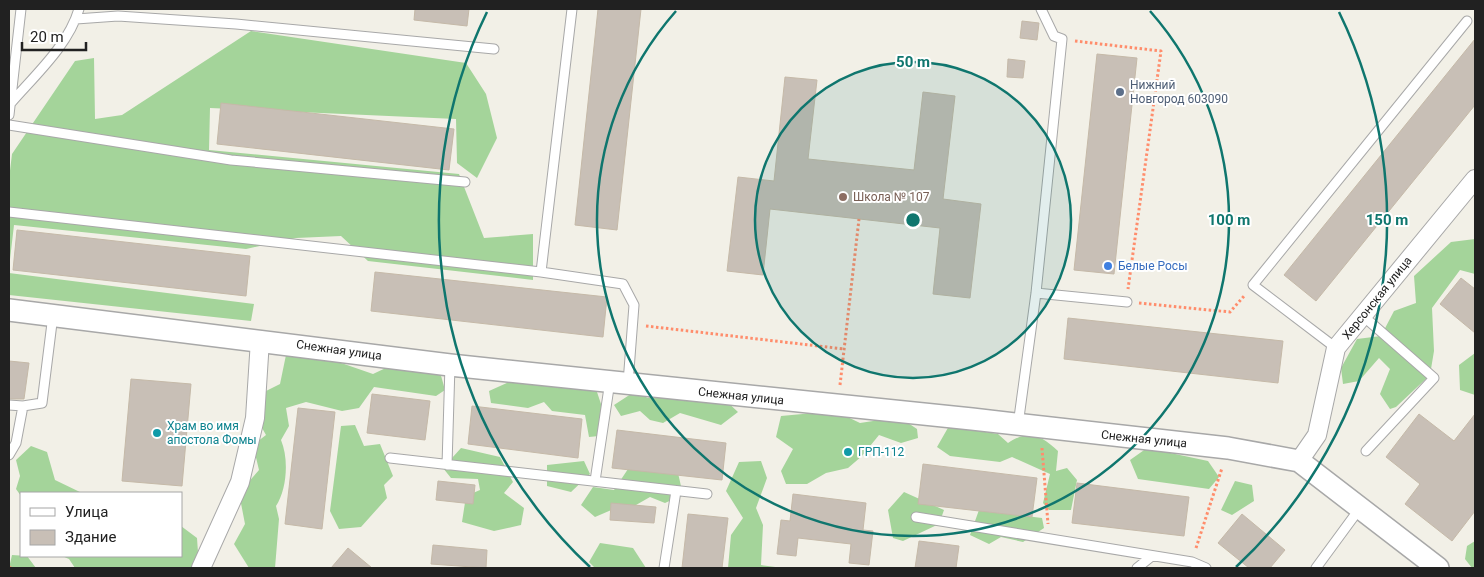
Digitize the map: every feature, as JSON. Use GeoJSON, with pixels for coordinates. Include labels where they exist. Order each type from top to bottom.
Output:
{"type":"FeatureCollection","features":[{"type":"Feature","properties":{"kind":"street","name":"Херсонская улица"},"geometry":{"type":"LineString","coordinates":[[1299,461],[1317,435],[1336,348],[1475,179]]}},
{"type":"Feature","properties":{"kind":"street","name":"Снежная улица"},"geometry":{"type":"LineString","coordinates":[[9,310],[450,365],[1228,448],[1299,461],[1438,568]]}},
{"type":"Feature","properties":{"kind":"street"},"geometry":{"type":"LineString","coordinates":[[201,568],[240,482],[255,418],[260,340]]}},
{"type":"Feature","properties":{"kind":"lane"},"geometry":{"type":"LineString","coordinates":[[9,115],[21,9]]}},
{"type":"Feature","properties":{"kind":"lane"},"geometry":{"type":"LineString","coordinates":[[10,104],[59,47],[76,20],[78,9]]}},
{"type":"Feature","properties":{"kind":"lane"},"geometry":{"type":"LineString","coordinates":[[541,272],[572,9]]}},
{"type":"Feature","properties":{"kind":"lane"},"geometry":{"type":"LineString","coordinates":[[1018,425],[1036,293],[1062,40],[1054,36],[1041,9]]}},
{"type":"Feature","properties":{"kind":"lane"},"geometry":{"type":"LineString","coordinates":[[76,20],[118,16],[236,24],[494,49]]}},
{"type":"Feature","properties":{"kind":"lane"},"geometry":{"type":"LineString","coordinates":[[1336,348],[1253,285],[1467,21]]}},
{"type":"Feature","properties":{"kind":"lane"},"geometry":{"type":"LineString","coordinates":[[9,124],[231,160],[465,182]]}},
{"type":"Feature","properties":{"kind":"lane"},"geometry":{"type":"LineString","coordinates":[[9,212],[541,272],[623,284],[634,305],[633,324],[595,481]]}},
{"type":"Feature","properties":{"kind":"lane"},"geometry":{"type":"LineString","coordinates":[[1036,293],[1126,302]]}},
{"type":"Feature","properties":{"kind":"lane"},"geometry":{"type":"LineString","coordinates":[[9,405],[23,406],[42,403],[53,314]]}},
{"type":"Feature","properties":{"kind":"lane"},"geometry":{"type":"LineString","coordinates":[[1362,316],[1434,378],[1366,451]]}},
{"type":"Feature","properties":{"kind":"lane"},"geometry":{"type":"LineString","coordinates":[[447,465],[450,365]]}},
{"type":"Feature","properties":{"kind":"lane"},"geometry":{"type":"LineString","coordinates":[[9,455],[16,444],[23,406]]}},
{"type":"Feature","properties":{"kind":"lane"},"geometry":{"type":"LineString","coordinates":[[390,458],[707,494]]}},
{"type":"Feature","properties":{"kind":"lane"},"geometry":{"type":"LineString","coordinates":[[664,568],[676,491]]}},
{"type":"Feature","properties":{"kind":"lane"},"geometry":{"type":"LineString","coordinates":[[1316,568],[1360,507]]}},
{"type":"Feature","properties":{"kind":"lane"},"geometry":{"type":"LineString","coordinates":[[916,517],[1192,562],[1206,568]]}},
{"type":"Feature","properties":{"kind":"lane"},"geometry":{"type":"LineString","coordinates":[[1137,568],[1152,556]]}},
{"type":"Feature","properties":{"kind":"path"},"geometry":{"type":"LineString","coordinates":[[1062,40],[1161,51],[1126,302],[1230,312],[1253,285]]}},
{"type":"Feature","properties":{"kind":"path"},"geometry":{"type":"LineString","coordinates":[[837,406],[859,219]]}},
{"type":"Feature","properties":{"kind":"path"},"geometry":{"type":"LineString","coordinates":[[633,324],[844,349]]}},
{"type":"Feature","properties":{"kind":"path"},"geometry":{"type":"LineString","coordinates":[[1040,428],[1050,538]]}},
{"type":"Feature","properties":{"kind":"path"},"geometry":{"type":"LineString","coordinates":[[1192,562],[1228,448]]}},
{"type":"Feature","properties":{"kind":"green space"},"geometry":{"type":"Polygon","coordinates":[[[251,31],[466,63],[486,94],[497,138],[477,178],[457,163],[456,119],[210,108],[209,150],[459,174],[484,238],[533,234],[533,280],[368,261],[341,236],[296,238],[246,249],[14,225],[9,268],[9,179],[12,154],[75,61],[94,58],[95,119],[122,115],[251,31]]]}},
{"type":"Feature","properties":{"kind":"green space"},"geometry":{"type":"Polygon","coordinates":[[[1475,239],[1475,274],[1460,270],[1432,308],[1434,351],[1430,375],[1396,407],[1390,409],[1380,394],[1390,369],[1379,358],[1359,381],[1343,384],[1341,368],[1357,339],[1381,336],[1394,311],[1416,303],[1414,276],[1451,242],[1475,239]]]}},
{"type":"Feature","properties":{"kind":"green space"},"geometry":{"type":"Polygon","coordinates":[[[9,273],[254,304],[251,321],[9,295],[9,273]]]}},
{"type":"Feature","properties":{"kind":"green space"},"geometry":{"type":"Polygon","coordinates":[[[1475,353],[1475,395],[1460,390],[1459,365],[1475,353]]]}},
{"type":"Feature","properties":{"kind":"green space"},"geometry":{"type":"Polygon","coordinates":[[[286,355],[321,356],[373,374],[392,365],[440,372],[445,390],[436,396],[374,387],[359,408],[342,411],[306,402],[286,408],[289,426],[281,440],[284,448],[286,474],[283,491],[276,506],[279,519],[275,568],[249,568],[234,544],[245,524],[239,493],[259,470],[253,445],[266,435],[257,419],[260,394],[280,384],[286,355]]]}},
{"type":"Feature","properties":{"kind":"green space"},"geometry":{"type":"Polygon","coordinates":[[[565,381],[597,392],[603,410],[599,436],[589,437],[585,415],[552,411],[544,402],[528,408],[491,403],[489,391],[509,382],[565,381]]]}},
{"type":"Feature","properties":{"kind":"green space"},"geometry":{"type":"Polygon","coordinates":[[[662,391],[724,399],[738,412],[721,425],[680,413],[663,423],[650,420],[640,411],[621,416],[614,405],[634,392],[648,398],[662,391]]]}},
{"type":"Feature","properties":{"kind":"green space"},"geometry":{"type":"Polygon","coordinates":[[[835,411],[860,423],[899,417],[917,429],[918,438],[901,443],[879,435],[862,456],[848,468],[826,473],[807,484],[786,484],[781,471],[793,449],[776,437],[781,416],[835,411]]]}},
{"type":"Feature","properties":{"kind":"green space"},"geometry":{"type":"Polygon","coordinates":[[[355,425],[364,446],[380,444],[393,476],[384,485],[387,498],[361,527],[339,529],[330,511],[341,426],[355,425]]]}},
{"type":"Feature","properties":{"kind":"green space"},"geometry":{"type":"Polygon","coordinates":[[[949,426],[998,434],[1008,443],[1022,436],[1029,435],[1046,441],[1058,451],[1056,471],[1067,468],[1077,480],[1071,510],[1049,510],[1043,503],[1050,474],[1012,457],[1000,462],[950,456],[937,447],[949,426]]]}},
{"type":"Feature","properties":{"kind":"green space"},"geometry":{"type":"Polygon","coordinates":[[[31,446],[47,452],[55,480],[80,492],[20,492],[20,495],[16,489],[20,476],[16,460],[31,446]]]}},
{"type":"Feature","properties":{"kind":"green space"},"geometry":{"type":"Polygon","coordinates":[[[461,448],[500,457],[513,482],[504,493],[524,508],[521,525],[494,531],[462,522],[466,496],[480,490],[478,479],[451,478],[443,468],[461,448]]]}},
{"type":"Feature","properties":{"kind":"green space"},"geometry":{"type":"Polygon","coordinates":[[[1147,448],[1208,461],[1219,477],[1209,489],[1138,479],[1130,460],[1147,448]]]}},
{"type":"Feature","properties":{"kind":"green space"},"geometry":{"type":"Polygon","coordinates":[[[584,461],[590,474],[571,492],[547,486],[547,465],[584,461]]]}},
{"type":"Feature","properties":{"kind":"green space"},"geometry":{"type":"Polygon","coordinates":[[[761,461],[767,478],[756,508],[763,525],[761,565],[783,568],[728,568],[731,535],[743,518],[726,491],[739,462],[761,461]]]}},
{"type":"Feature","properties":{"kind":"green space"},"geometry":{"type":"Polygon","coordinates":[[[628,469],[678,473],[683,495],[665,503],[650,497],[629,509],[616,508],[595,517],[581,505],[593,487],[614,490],[628,469]]]}},
{"type":"Feature","properties":{"kind":"green space"},"geometry":{"type":"Polygon","coordinates":[[[1235,481],[1252,485],[1254,501],[1232,515],[1221,510],[1235,481]]]}},
{"type":"Feature","properties":{"kind":"green space"},"geometry":{"type":"Polygon","coordinates":[[[904,492],[944,510],[939,524],[903,541],[893,538],[888,510],[904,492]]]}},
{"type":"Feature","properties":{"kind":"green space"},"geometry":{"type":"Polygon","coordinates":[[[979,510],[1042,518],[1044,528],[1023,542],[1001,537],[989,544],[970,535],[979,510]]]}},
{"type":"Feature","properties":{"kind":"green space"},"geometry":{"type":"Polygon","coordinates":[[[182,527],[197,538],[199,567],[75,568],[69,559],[64,557],[182,557],[182,527]]]}},
{"type":"Feature","properties":{"kind":"green space"},"geometry":{"type":"Polygon","coordinates":[[[1475,541],[1475,568],[1472,568],[1465,559],[1467,546],[1475,541]]]}},
{"type":"Feature","properties":{"kind":"green space"},"geometry":{"type":"Polygon","coordinates":[[[600,543],[633,548],[646,568],[595,568],[589,562],[600,543]]]}},
{"type":"Feature","properties":{"kind":"green space"},"geometry":{"type":"Polygon","coordinates":[[[12,555],[28,557],[36,568],[9,568],[12,555]]]}},
{"type":"Feature","properties":{"kind":"building"},"geometry":{"type":"Polygon","coordinates":[[[415,9],[469,9],[467,26],[414,20],[415,9]]]}},
{"type":"Feature","properties":{"kind":"building"},"geometry":{"type":"Polygon","coordinates":[[[598,9],[641,9],[617,230],[575,225],[598,9]]]}},
{"type":"Feature","properties":{"kind":"building"},"geometry":{"type":"Polygon","coordinates":[[[1022,21],[1039,23],[1037,40],[1020,38],[1022,21]]]}},
{"type":"Feature","properties":{"kind":"building"},"geometry":{"type":"Polygon","coordinates":[[[1475,39],[1475,105],[1316,301],[1284,275],[1475,39]]]}},
{"type":"Feature","properties":{"kind":"building"},"geometry":{"type":"Polygon","coordinates":[[[1097,54],[1137,58],[1114,274],[1074,270],[1097,54]]]}},
{"type":"Feature","properties":{"kind":"building"},"geometry":{"type":"Polygon","coordinates":[[[1008,59],[1025,61],[1023,78],[1007,77],[1008,59]]]}},
{"type":"Feature","properties":{"kind":"building"},"geometry":{"type":"Polygon","coordinates":[[[785,77],[817,80],[808,159],[914,170],[923,92],[955,96],[943,199],[981,204],[970,298],[933,294],[940,228],[770,209],[763,275],[727,271],[738,177],[774,181],[785,77]]]}},
{"type":"Feature","properties":{"kind":"building"},"geometry":{"type":"Polygon","coordinates":[[[221,103],[454,129],[449,170],[217,144],[221,103]]]}},
{"type":"Feature","properties":{"kind":"building"},"geometry":{"type":"Polygon","coordinates":[[[17,230],[250,256],[246,296],[13,270],[17,230]]]}},
{"type":"Feature","properties":{"kind":"building"},"geometry":{"type":"Polygon","coordinates":[[[375,272],[607,297],[603,337],[371,311],[375,272]]]}},
{"type":"Feature","properties":{"kind":"building"},"geometry":{"type":"Polygon","coordinates":[[[1461,278],[1475,289],[1475,333],[1440,304],[1461,278]]]}},
{"type":"Feature","properties":{"kind":"building"},"geometry":{"type":"Polygon","coordinates":[[[1068,318],[1283,341],[1278,383],[1064,359],[1068,318]]]}},
{"type":"Feature","properties":{"kind":"building"},"geometry":{"type":"Polygon","coordinates":[[[9,361],[29,363],[24,399],[9,399],[9,361]]]}},
{"type":"Feature","properties":{"kind":"building","name":"Храм во имя апостола Фомы"},"geometry":{"type":"Polygon","coordinates":[[[131,379],[191,384],[182,486],[122,481],[131,379]]]}},
{"type":"Feature","properties":{"kind":"building"},"geometry":{"type":"Polygon","coordinates":[[[372,394],[430,401],[425,440],[367,433],[372,394]]]}},
{"type":"Feature","properties":{"kind":"building"},"geometry":{"type":"Polygon","coordinates":[[[472,406],[582,419],[578,458],[468,444],[472,406]]]}},
{"type":"Feature","properties":{"kind":"building"},"geometry":{"type":"Polygon","coordinates":[[[298,408],[335,412],[322,529],[285,524],[298,408]]]}},
{"type":"Feature","properties":{"kind":"building"},"geometry":{"type":"Polygon","coordinates":[[[1419,414],[1454,441],[1475,414],[1475,511],[1452,541],[1405,504],[1420,484],[1386,457],[1419,414]]]}},
{"type":"Feature","properties":{"kind":"building"},"geometry":{"type":"Polygon","coordinates":[[[617,430],[726,443],[722,480],[612,468],[617,430]]]}},
{"type":"Feature","properties":{"kind":"building"},"geometry":{"type":"Polygon","coordinates":[[[923,464],[1037,478],[1032,517],[918,504],[923,464]]]}},
{"type":"Feature","properties":{"kind":"building"},"geometry":{"type":"Polygon","coordinates":[[[438,481],[475,485],[473,504],[436,500],[438,481]]]}},
{"type":"Feature","properties":{"kind":"building"},"geometry":{"type":"Polygon","coordinates":[[[1077,483],[1189,497],[1184,536],[1072,523],[1077,483]]]}},
{"type":"Feature","properties":{"kind":"building"},"geometry":{"type":"Polygon","coordinates":[[[793,494],[866,503],[863,530],[873,531],[869,565],[849,563],[851,544],[798,538],[796,556],[777,554],[781,520],[790,521],[793,494]]]}},
{"type":"Feature","properties":{"kind":"building"},"geometry":{"type":"Polygon","coordinates":[[[611,503],[656,507],[654,523],[610,520],[611,503]]]}},
{"type":"Feature","properties":{"kind":"building"},"geometry":{"type":"Polygon","coordinates":[[[688,514],[728,518],[722,568],[682,568],[688,514]]]}},
{"type":"Feature","properties":{"kind":"building"},"geometry":{"type":"Polygon","coordinates":[[[1242,514],[1285,550],[1270,568],[1249,568],[1218,543],[1242,514]]]}},
{"type":"Feature","properties":{"kind":"building"},"geometry":{"type":"Polygon","coordinates":[[[919,541],[959,546],[956,568],[915,568],[919,541]]]}},
{"type":"Feature","properties":{"kind":"building"},"geometry":{"type":"Polygon","coordinates":[[[433,545],[487,550],[486,568],[431,564],[433,545]]]}},
{"type":"Feature","properties":{"kind":"building"},"geometry":{"type":"Polygon","coordinates":[[[348,548],[372,568],[331,568],[348,548]]]}},
{"type":"Feature","properties":{"kind":"place","name":"Нижний Новгород 603090"},"geometry":{"type":"Point","coordinates":[1120,92]}},
{"type":"Feature","properties":{"kind":"place","name":"Школа № 107"},"geometry":{"type":"Point","coordinates":[843,197]}},
{"type":"Feature","properties":{"kind":"place","name":"Белые Росы"},"geometry":{"type":"Point","coordinates":[1108,266]}},
{"type":"Feature","properties":{"kind":"place","name":"Храм во имя апостола Фомы"},"geometry":{"type":"Point","coordinates":[157,433]}},
{"type":"Feature","properties":{"kind":"place","name":"ГРП-112"},"geometry":{"type":"Point","coordinates":[848,452]}}]}
